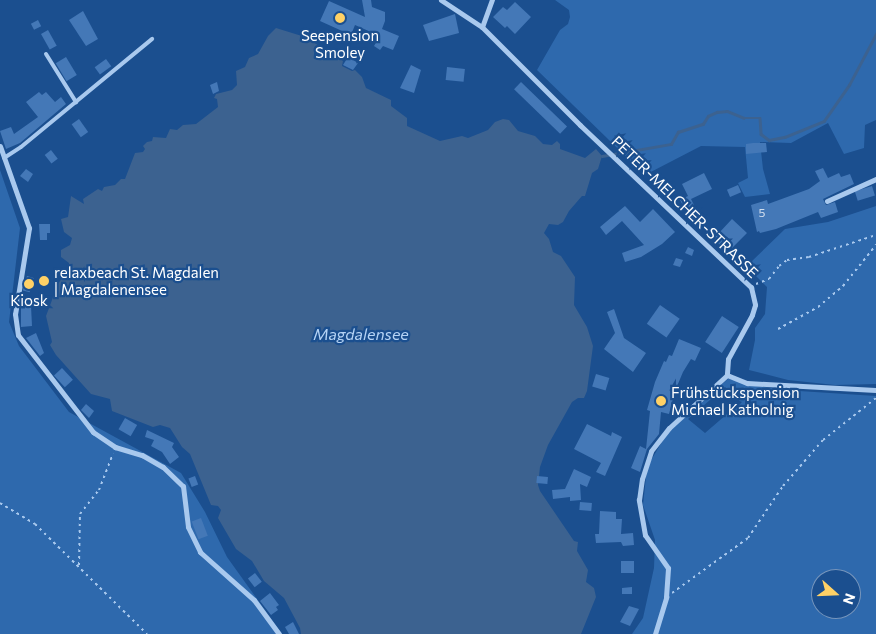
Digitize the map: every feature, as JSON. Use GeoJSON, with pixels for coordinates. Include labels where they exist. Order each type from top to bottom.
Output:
{"type":"FeatureCollection","features":[{"type":"Feature","properties":{"kind":"street","name":"PETER-MELCHER-STRASSE"},"geometry":{"type":"LineString","coordinates":[[441,0],[482,27],[751,287],[755,305],[754,310],[728,359],[727,375]]}},
{"type":"Feature","properties":{"kind":"street"},"geometry":{"type":"LineString","coordinates":[[482,27],[492,0]]}},
{"type":"Feature","properties":{"kind":"street"},"geometry":{"type":"LineString","coordinates":[[0,146],[29,228],[15,314],[18,335],[93,432],[116,447],[142,455],[163,467],[183,486],[188,526],[200,552],[254,600],[279,634]]}},
{"type":"Feature","properties":{"kind":"street"},"geometry":{"type":"LineString","coordinates":[[827,202],[876,179]]}},
{"type":"Feature","properties":{"kind":"street"},"geometry":{"type":"LineString","coordinates":[[655,634],[666,596],[668,568],[645,535],[639,500],[642,479],[651,451],[669,428],[727,375],[747,383],[876,390]]}},
{"type":"Feature","properties":{"kind":"lane"},"geometry":{"type":"LineString","coordinates":[[4,158],[22,147],[152,39]]}},
{"type":"Feature","properties":{"kind":"lane"},"geometry":{"type":"LineString","coordinates":[[46,54],[76,102]]}},
{"type":"Feature","properties":{"kind":"path"},"geometry":{"type":"LineString","coordinates":[[751,287],[769,278],[778,266],[787,260],[809,257],[876,235]]}},
{"type":"Feature","properties":{"kind":"path"},"geometry":{"type":"LineString","coordinates":[[778,328],[818,307],[843,286],[876,245]]}},
{"type":"Feature","properties":{"kind":"path"},"geometry":{"type":"LineString","coordinates":[[666,596],[704,572],[748,538],[783,486],[823,440],[876,398]]}},
{"type":"Feature","properties":{"kind":"path"},"geometry":{"type":"LineString","coordinates":[[79,565],[80,514],[99,490],[116,447]]}},
{"type":"Feature","properties":{"kind":"path"},"geometry":{"type":"LineString","coordinates":[[0,503],[35,524],[79,565],[147,634]]}},
{"type":"Feature","properties":{"kind":"shaded area"},"geometry":{"type":"Polygon","coordinates":[[[555,0],[876,0],[876,120],[865,125],[864,148],[844,154],[828,123],[791,143],[760,142],[763,169],[770,194],[745,197],[738,183],[748,178],[745,147],[701,146],[645,175],[537,70],[560,30],[568,24],[570,17],[569,10],[555,0]]]}},
{"type":"Feature","properties":{"kind":"shaded area"},"geometry":{"type":"Polygon","coordinates":[[[0,170],[20,228],[9,322],[19,346],[69,412],[181,473],[205,512],[227,557],[282,634],[0,634],[0,170]]]}},
{"type":"Feature","properties":{"kind":"shaded area"},"geometry":{"type":"Polygon","coordinates":[[[876,206],[876,384],[835,385],[788,380],[749,370],[755,340],[755,328],[765,314],[767,287],[748,268],[750,263],[785,229],[828,222],[876,206]]]}},
{"type":"Feature","properties":{"kind":"shaded area"},"geometry":{"type":"Polygon","coordinates":[[[729,378],[749,385],[784,390],[876,396],[876,634],[632,634],[643,618],[654,568],[655,540],[643,505],[647,467],[669,430],[729,378]],[[725,387],[688,419],[705,433],[741,402],[725,387]]]}},
{"type":"Feature","properties":{"kind":"water","name":"Magdalensee"},"geometry":{"type":"Polygon","coordinates":[[[276,28],[305,37],[343,61],[342,66],[352,71],[355,70],[362,77],[366,88],[391,100],[391,106],[407,118],[407,126],[440,141],[462,136],[468,138],[488,130],[495,122],[503,119],[509,120],[518,131],[535,136],[543,144],[552,145],[557,141],[560,144],[560,149],[585,158],[596,149],[602,156],[598,169],[592,173],[585,196],[582,196],[569,211],[563,222],[558,225],[549,224],[544,233],[549,239],[553,252],[561,256],[575,277],[574,305],[587,327],[593,346],[587,391],[584,398],[578,398],[572,402],[548,445],[540,467],[538,485],[540,491],[574,541],[578,542],[577,551],[588,570],[586,582],[594,588],[596,597],[581,634],[301,634],[300,628],[284,598],[264,581],[252,561],[236,549],[218,518],[221,510],[218,506],[211,505],[190,454],[182,447],[170,428],[160,425],[153,427],[112,411],[110,399],[91,394],[56,355],[50,345],[52,342],[46,316],[58,284],[62,278],[67,278],[69,263],[61,257],[61,250],[70,245],[72,238],[64,232],[61,219],[68,217],[71,196],[84,204],[83,199],[98,189],[102,191],[104,187],[115,185],[121,179],[125,179],[135,153],[143,152],[145,149],[143,146],[147,142],[152,141],[153,137],[166,138],[170,129],[177,130],[183,125],[196,124],[218,107],[217,99],[214,98],[216,94],[232,90],[237,85],[236,71],[245,67],[249,58],[258,54],[268,36],[276,28]]]}},
{"type":"Feature","properties":{"kind":"building"},"geometry":{"type":"Polygon","coordinates":[[[362,0],[371,0],[372,7],[385,12],[385,21],[382,29],[399,36],[393,50],[383,46],[380,50],[374,46],[380,36],[355,25],[351,35],[320,21],[329,1],[365,17],[362,0]]]}},
{"type":"Feature","properties":{"kind":"building"},"geometry":{"type":"Polygon","coordinates":[[[515,2],[531,17],[515,34],[493,17],[503,7],[507,10],[515,2]]]}},
{"type":"Feature","properties":{"kind":"building"},"geometry":{"type":"Polygon","coordinates":[[[83,11],[98,39],[86,46],[69,20],[83,11]]]}},
{"type":"Feature","properties":{"kind":"building"},"geometry":{"type":"Polygon","coordinates":[[[455,14],[459,33],[429,41],[423,25],[455,14]]]}},
{"type":"Feature","properties":{"kind":"building"},"geometry":{"type":"Polygon","coordinates":[[[38,20],[41,26],[34,30],[31,24],[38,20]]]}},
{"type":"Feature","properties":{"kind":"building"},"geometry":{"type":"Polygon","coordinates":[[[48,30],[57,46],[50,50],[41,34],[48,30]]]}},
{"type":"Feature","properties":{"kind":"building"},"geometry":{"type":"Polygon","coordinates":[[[66,57],[77,75],[67,81],[56,63],[66,57]]]}},
{"type":"Feature","properties":{"kind":"building"},"geometry":{"type":"Polygon","coordinates":[[[348,57],[358,63],[353,70],[343,65],[348,57]]]}},
{"type":"Feature","properties":{"kind":"building"},"geometry":{"type":"Polygon","coordinates":[[[106,59],[111,66],[100,75],[95,67],[106,59]]]}},
{"type":"Feature","properties":{"kind":"building"},"geometry":{"type":"Polygon","coordinates":[[[411,65],[421,70],[414,93],[400,88],[411,65]]]}},
{"type":"Feature","properties":{"kind":"building"},"geometry":{"type":"Polygon","coordinates":[[[447,67],[465,69],[464,82],[446,80],[447,67]]]}},
{"type":"Feature","properties":{"kind":"building"},"geometry":{"type":"Polygon","coordinates":[[[217,82],[219,91],[213,94],[210,85],[217,82]]]}},
{"type":"Feature","properties":{"kind":"building"},"geometry":{"type":"Polygon","coordinates":[[[521,82],[567,126],[560,134],[514,89],[521,82]]]}},
{"type":"Feature","properties":{"kind":"building"},"geometry":{"type":"Polygon","coordinates":[[[39,92],[42,95],[46,92],[55,102],[61,97],[66,104],[20,143],[6,149],[0,131],[11,127],[14,134],[38,117],[26,102],[39,92]]]}},
{"type":"Feature","properties":{"kind":"building"},"geometry":{"type":"Polygon","coordinates":[[[79,119],[88,132],[81,137],[72,124],[79,119]]]}},
{"type":"Feature","properties":{"kind":"building"},"geometry":{"type":"Polygon","coordinates":[[[766,143],[767,152],[746,154],[746,144],[766,143]]]}},
{"type":"Feature","properties":{"kind":"building"},"geometry":{"type":"Polygon","coordinates":[[[51,150],[58,159],[51,164],[45,155],[51,150]]]}},
{"type":"Feature","properties":{"kind":"building"},"geometry":{"type":"Polygon","coordinates":[[[823,168],[828,178],[839,173],[841,177],[850,174],[854,184],[823,199],[826,205],[835,202],[838,212],[821,218],[818,212],[776,229],[757,232],[751,205],[767,200],[768,204],[809,189],[820,181],[815,171],[823,168]]]}},
{"type":"Feature","properties":{"kind":"building"},"geometry":{"type":"Polygon","coordinates":[[[26,169],[33,174],[28,182],[20,176],[26,169]]]}},
{"type":"Feature","properties":{"kind":"building"},"geometry":{"type":"Polygon","coordinates":[[[704,173],[712,189],[691,199],[694,205],[685,209],[680,200],[688,196],[682,184],[704,173]]]}},
{"type":"Feature","properties":{"kind":"building"},"geometry":{"type":"Polygon","coordinates":[[[738,185],[741,192],[730,197],[727,190],[738,185]]]}},
{"type":"Feature","properties":{"kind":"building"},"geometry":{"type":"Polygon","coordinates":[[[872,186],[875,196],[858,201],[855,191],[872,186]]]}},
{"type":"Feature","properties":{"kind":"building"},"geometry":{"type":"Polygon","coordinates":[[[625,206],[640,222],[653,209],[675,232],[662,244],[641,257],[625,262],[622,253],[644,245],[622,221],[606,235],[600,227],[625,206]]]}},
{"type":"Feature","properties":{"kind":"building"},"geometry":{"type":"Polygon","coordinates":[[[732,219],[747,233],[732,248],[729,245],[726,250],[710,237],[714,231],[718,234],[732,219]]]}},
{"type":"Feature","properties":{"kind":"building"},"geometry":{"type":"Polygon","coordinates":[[[39,224],[50,224],[50,233],[47,233],[47,240],[40,240],[39,224]]]}},
{"type":"Feature","properties":{"kind":"building"},"geometry":{"type":"Polygon","coordinates":[[[688,247],[694,250],[692,256],[685,253],[688,247]]]}},
{"type":"Feature","properties":{"kind":"building"},"geometry":{"type":"Polygon","coordinates":[[[676,258],[683,260],[680,267],[673,265],[676,258]]]}},
{"type":"Feature","properties":{"kind":"building","name":"Kiosk"},"geometry":{"type":"Polygon","coordinates":[[[27,276],[34,278],[30,292],[23,290],[27,276]]]}},
{"type":"Feature","properties":{"kind":"building"},"geometry":{"type":"Polygon","coordinates":[[[21,304],[31,306],[32,326],[21,327],[21,304]]]}},
{"type":"Feature","properties":{"kind":"building"},"geometry":{"type":"Polygon","coordinates":[[[660,305],[680,319],[666,338],[647,324],[660,305]]]}},
{"type":"Feature","properties":{"kind":"building"},"geometry":{"type":"Polygon","coordinates":[[[614,309],[624,338],[646,353],[633,372],[604,349],[615,333],[607,312],[614,309]]]}},
{"type":"Feature","properties":{"kind":"building"},"geometry":{"type":"Polygon","coordinates":[[[722,316],[739,327],[722,353],[705,342],[722,316]]]}},
{"type":"Feature","properties":{"kind":"building"},"geometry":{"type":"Polygon","coordinates":[[[36,333],[44,353],[40,356],[26,338],[36,333]]]}},
{"type":"Feature","properties":{"kind":"building"},"geometry":{"type":"Polygon","coordinates":[[[679,339],[701,348],[695,361],[691,359],[683,372],[675,391],[669,414],[661,412],[659,434],[647,449],[640,472],[631,468],[640,446],[646,449],[650,411],[647,410],[655,382],[664,361],[666,362],[669,355],[672,356],[679,339]]]}},
{"type":"Feature","properties":{"kind":"building"},"geometry":{"type":"Polygon","coordinates":[[[62,368],[73,380],[65,387],[54,376],[62,368]]]}},
{"type":"Feature","properties":{"kind":"building"},"geometry":{"type":"Polygon","coordinates":[[[596,374],[609,378],[606,391],[592,386],[596,374]]]}},
{"type":"Feature","properties":{"kind":"building"},"geometry":{"type":"Polygon","coordinates":[[[86,404],[94,411],[89,418],[81,410],[86,404]]]}},
{"type":"Feature","properties":{"kind":"building"},"geometry":{"type":"Polygon","coordinates":[[[125,418],[137,425],[131,436],[119,429],[125,418]]]}},
{"type":"Feature","properties":{"kind":"building"},"geometry":{"type":"Polygon","coordinates":[[[587,424],[611,436],[612,432],[622,437],[605,476],[596,472],[601,463],[574,449],[587,424]]]}},
{"type":"Feature","properties":{"kind":"building"},"geometry":{"type":"Polygon","coordinates":[[[147,430],[174,443],[172,447],[179,457],[170,464],[162,452],[151,446],[154,440],[145,437],[147,430]]]}},
{"type":"Feature","properties":{"kind":"building"},"geometry":{"type":"Polygon","coordinates":[[[574,469],[591,477],[587,487],[580,484],[581,500],[570,501],[570,497],[553,499],[552,490],[565,489],[574,469]]]}},
{"type":"Feature","properties":{"kind":"building"},"geometry":{"type":"Polygon","coordinates":[[[195,476],[198,484],[192,487],[188,479],[195,476]]]}},
{"type":"Feature","properties":{"kind":"building"},"geometry":{"type":"Polygon","coordinates":[[[537,476],[548,477],[547,484],[536,483],[537,476]]]}},
{"type":"Feature","properties":{"kind":"building"},"geometry":{"type":"Polygon","coordinates":[[[580,502],[592,503],[591,511],[579,510],[580,502]]]}},
{"type":"Feature","properties":{"kind":"building"},"geometry":{"type":"Polygon","coordinates":[[[600,511],[616,512],[616,519],[622,519],[621,534],[633,533],[634,545],[623,546],[621,542],[596,543],[595,534],[599,534],[600,511]]]}},
{"type":"Feature","properties":{"kind":"building"},"geometry":{"type":"Polygon","coordinates":[[[201,518],[208,536],[198,539],[192,522],[201,518]]]}},
{"type":"Feature","properties":{"kind":"building"},"geometry":{"type":"Polygon","coordinates":[[[621,561],[634,561],[634,573],[621,573],[621,561]]]}},
{"type":"Feature","properties":{"kind":"building"},"geometry":{"type":"Polygon","coordinates":[[[255,573],[262,582],[255,587],[248,579],[255,573]]]}},
{"type":"Feature","properties":{"kind":"building"},"geometry":{"type":"Polygon","coordinates":[[[632,587],[632,594],[622,594],[622,588],[632,587]]]}},
{"type":"Feature","properties":{"kind":"building"},"geometry":{"type":"Polygon","coordinates":[[[270,593],[279,605],[276,607],[278,610],[271,615],[260,601],[270,593]]]}},
{"type":"Feature","properties":{"kind":"building"},"geometry":{"type":"Polygon","coordinates":[[[629,606],[639,609],[630,626],[620,622],[629,606]]]}},
{"type":"Feature","properties":{"kind":"building"},"geometry":{"type":"Polygon","coordinates":[[[293,622],[299,634],[289,634],[285,627],[293,622]]]}},
{"type":"Feature","properties":{"kind":"waterway"},"geometry":{"type":"LineString","coordinates":[[602,156],[671,144],[678,132],[703,124],[708,116],[717,112],[727,111],[744,118],[760,118],[761,134],[769,140],[785,137],[824,121],[849,85],[876,34]]}},
{"type":"Feature","properties":{"kind":"place","name":"Seepension Smoley"},"geometry":{"type":"Point","coordinates":[340,18]}},
{"type":"Feature","properties":{"kind":"place","name":"relaxbeach St. Magdalen | Magdalenensee"},"geometry":{"type":"Point","coordinates":[44,281]}},
{"type":"Feature","properties":{"kind":"place","name":"Kiosk"},"geometry":{"type":"Point","coordinates":[29,284]}},
{"type":"Feature","properties":{"kind":"place","name":"Frühstückspension Michael Katholnig"},"geometry":{"type":"Point","coordinates":[661,401]}}]}
